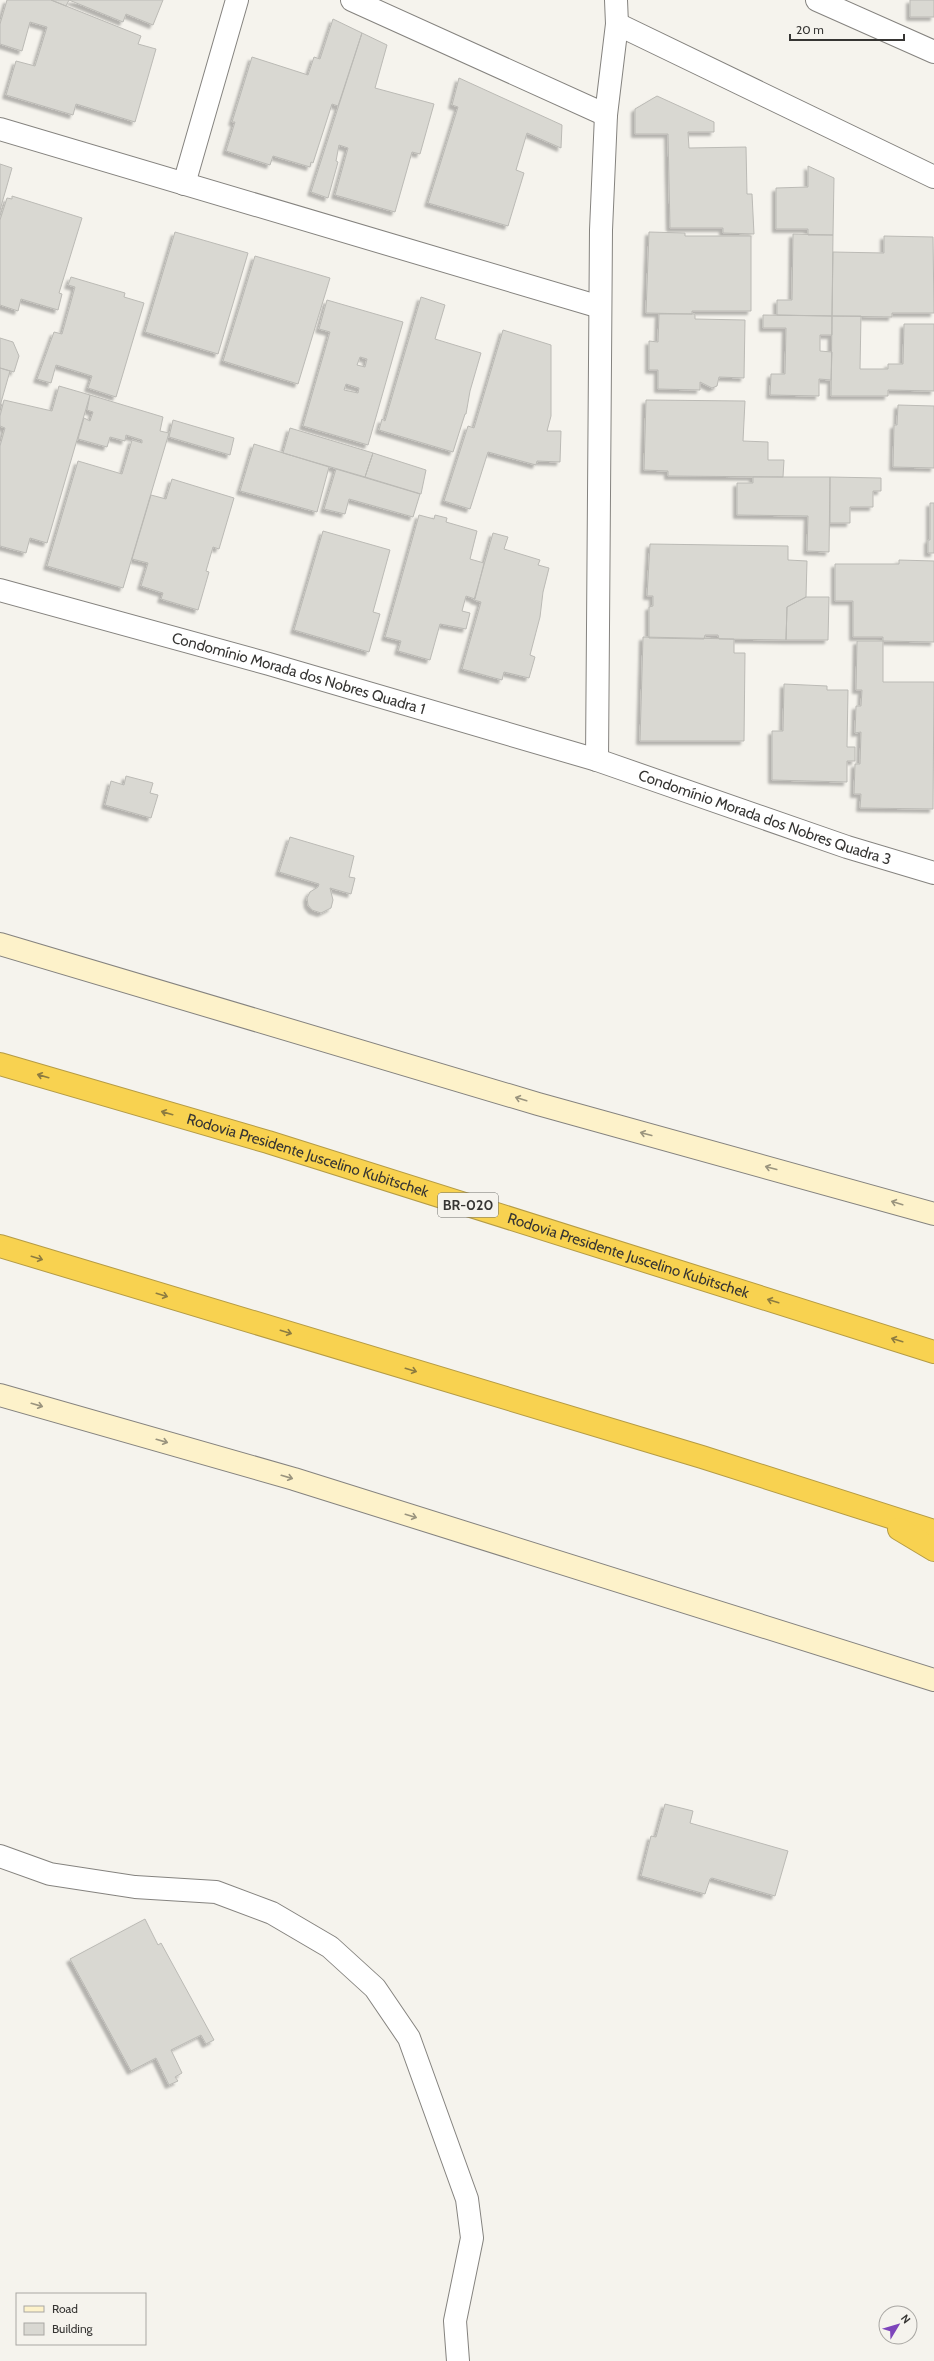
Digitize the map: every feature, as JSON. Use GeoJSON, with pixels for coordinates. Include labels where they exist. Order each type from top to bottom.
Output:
{"type":"FeatureCollection","features":[{"type":"Feature","properties":{"kind":"highway","name":"Rodovia Presidente Juscelino Kubitschek"},"geometry":{"type":"LineString","coordinates":[[0,1064],[268,1142],[934,1352]]}},
{"type":"Feature","properties":{"kind":"highway"},"geometry":{"type":"LineString","coordinates":[[0,1246],[702,1457],[872,1513],[934,1531]]}},
{"type":"Feature","properties":{"kind":"highway"},"geometry":{"type":"LineString","coordinates":[[872,1513],[934,1550]]}},
{"type":"Feature","properties":{"kind":"main road"},"geometry":{"type":"LineString","coordinates":[[0,944],[538,1104],[934,1214]]}},
{"type":"Feature","properties":{"kind":"main road"},"geometry":{"type":"LineString","coordinates":[[0,1395],[294,1479],[934,1680]]}},
{"type":"Feature","properties":{"kind":"street"},"geometry":{"type":"LineString","coordinates":[[184,184],[236,0]]}},
{"type":"Feature","properties":{"kind":"street"},"geometry":{"type":"LineString","coordinates":[[352,0],[606,115]]}},
{"type":"Feature","properties":{"kind":"street"},"geometry":{"type":"LineString","coordinates":[[597,760],[600,307],[606,115],[617,24],[616,0]]}},
{"type":"Feature","properties":{"kind":"street"},"geometry":{"type":"LineString","coordinates":[[816,0],[934,52]]}},
{"type":"Feature","properties":{"kind":"street"},"geometry":{"type":"LineString","coordinates":[[617,24],[934,177]]}},
{"type":"Feature","properties":{"kind":"street"},"geometry":{"type":"LineString","coordinates":[[0,129],[600,307]]}},
{"type":"Feature","properties":{"kind":"street","name":"Condomínio Morada dos Nobres Quadra 1"},"geometry":{"type":"LineString","coordinates":[[0,590],[268,664],[597,760]]}},
{"type":"Feature","properties":{"kind":"street","name":"Condomínio Morada dos Nobres Quadra 3"},"geometry":{"type":"LineString","coordinates":[[597,760],[847,847],[934,873]]}},
{"type":"Feature","properties":{"kind":"street"},"geometry":{"type":"LineString","coordinates":[[0,1856],[50,1874],[135,1887],[216,1892],[272,1913],[330,1947],[375,1988],[409,2038],[467,2199],[472,2238],[455,2321],[458,2361]]}},
{"type":"Feature","properties":{"kind":"building"},"geometry":{"type":"Polygon","coordinates":[[[7,0],[51,0],[141,36],[138,44],[156,49],[135,122],[76,104],[73,115],[6,95],[16,61],[35,66],[47,27],[30,22],[22,51],[0,44],[0,24],[7,0]]]}},
{"type":"Feature","properties":{"kind":"building"},"geometry":{"type":"Polygon","coordinates":[[[51,0],[69,0],[66,6],[51,0]]]}},
{"type":"Feature","properties":{"kind":"building"},"geometry":{"type":"Polygon","coordinates":[[[69,0],[163,0],[153,25],[126,14],[123,22],[69,0]]]}},
{"type":"Feature","properties":{"kind":"building"},"geometry":{"type":"Polygon","coordinates":[[[910,0],[934,0],[934,17],[910,17],[910,0]]]}},
{"type":"Feature","properties":{"kind":"building"},"geometry":{"type":"Polygon","coordinates":[[[333,19],[362,33],[338,106],[332,104],[313,163],[311,162],[310,167],[273,156],[270,165],[226,151],[235,122],[232,122],[252,57],[308,75],[314,57],[320,59],[333,19]]]}},
{"type":"Feature","properties":{"kind":"building"},"geometry":{"type":"Polygon","coordinates":[[[362,33],[387,45],[375,88],[434,104],[420,154],[412,152],[395,212],[335,195],[348,148],[339,145],[336,161],[338,162],[328,198],[311,192],[362,33]]]}},
{"type":"Feature","properties":{"kind":"building"},"geometry":{"type":"Polygon","coordinates":[[[459,78],[562,125],[561,148],[527,133],[516,170],[524,173],[508,226],[428,203],[458,107],[452,105],[459,78]]]}},
{"type":"Feature","properties":{"kind":"building"},"geometry":{"type":"Polygon","coordinates":[[[657,96],[714,122],[714,132],[688,132],[689,148],[746,147],[747,194],[752,194],[754,234],[723,233],[723,228],[670,228],[668,134],[635,134],[635,109],[657,96]]]}},
{"type":"Feature","properties":{"kind":"building"},"geometry":{"type":"Polygon","coordinates":[[[0,164],[12,168],[0,210],[0,164]]]}},
{"type":"Feature","properties":{"kind":"building"},"geometry":{"type":"Polygon","coordinates":[[[808,166],[834,178],[833,235],[808,235],[808,229],[776,229],[776,188],[808,187],[808,166]]]}},
{"type":"Feature","properties":{"kind":"building"},"geometry":{"type":"Polygon","coordinates":[[[12,196],[82,218],[59,293],[62,294],[58,310],[21,299],[18,311],[0,305],[0,220],[7,198],[12,199],[12,196]]]}},
{"type":"Feature","properties":{"kind":"building"},"geometry":{"type":"Polygon","coordinates":[[[175,232],[248,253],[218,354],[145,332],[175,232]]]}},
{"type":"Feature","properties":{"kind":"building"},"geometry":{"type":"Polygon","coordinates":[[[649,232],[685,233],[685,236],[751,236],[751,311],[692,311],[692,314],[646,313],[649,232]]]}},
{"type":"Feature","properties":{"kind":"building"},"geometry":{"type":"Polygon","coordinates":[[[793,234],[833,235],[832,316],[777,315],[777,300],[792,300],[793,234]]]}},
{"type":"Feature","properties":{"kind":"building"},"geometry":{"type":"Polygon","coordinates":[[[884,236],[933,237],[934,313],[892,313],[892,317],[832,316],[833,252],[884,253],[884,236]]]}},
{"type":"Feature","properties":{"kind":"building"},"geometry":{"type":"Polygon","coordinates":[[[255,256],[330,278],[298,384],[223,361],[255,256]]]}},
{"type":"Feature","properties":{"kind":"building"},"geometry":{"type":"Polygon","coordinates":[[[71,277],[125,293],[124,297],[144,303],[116,397],[88,388],[92,376],[56,365],[51,383],[37,379],[54,332],[62,334],[75,287],[68,285],[71,277]]]}},
{"type":"Feature","properties":{"kind":"building"},"geometry":{"type":"Polygon","coordinates":[[[421,297],[445,305],[435,339],[481,353],[470,391],[466,414],[453,452],[379,430],[382,419],[385,421],[421,297]]]}},
{"type":"Feature","properties":{"kind":"building"},"geometry":{"type":"Polygon","coordinates":[[[327,300],[403,322],[368,445],[303,426],[330,332],[319,329],[327,300]],[[360,357],[357,365],[365,367],[367,359],[360,357]],[[346,384],[344,390],[358,393],[359,388],[346,384]]]}},
{"type":"Feature","properties":{"kind":"building"},"geometry":{"type":"Polygon","coordinates":[[[659,314],[695,314],[695,319],[745,320],[744,378],[719,377],[717,386],[712,388],[700,382],[700,390],[658,389],[658,370],[649,370],[649,341],[658,342],[659,314]]]}},
{"type":"Feature","properties":{"kind":"building"},"geometry":{"type":"Polygon","coordinates":[[[763,315],[832,316],[832,335],[820,335],[820,351],[832,352],[831,380],[819,379],[819,396],[770,395],[771,374],[785,374],[786,328],[763,328],[763,315]]]}},
{"type":"Feature","properties":{"kind":"building"},"geometry":{"type":"Polygon","coordinates":[[[832,316],[861,316],[860,369],[888,369],[888,364],[903,364],[904,324],[934,324],[934,391],[888,390],[888,396],[831,396],[832,316]]]}},
{"type":"Feature","properties":{"kind":"building"},"geometry":{"type":"Polygon","coordinates":[[[503,330],[551,345],[551,416],[547,431],[561,431],[560,462],[537,461],[536,465],[488,452],[470,509],[444,501],[468,426],[474,428],[503,330]]]}},
{"type":"Feature","properties":{"kind":"building"},"geometry":{"type":"Polygon","coordinates":[[[0,338],[13,342],[19,356],[14,372],[0,368],[0,338]]]}},
{"type":"Feature","properties":{"kind":"building"},"geometry":{"type":"Polygon","coordinates":[[[0,368],[10,371],[0,406],[0,368]]]}},
{"type":"Feature","properties":{"kind":"building"},"geometry":{"type":"Polygon","coordinates":[[[59,386],[90,395],[47,543],[30,538],[26,553],[0,546],[0,446],[5,428],[0,426],[0,416],[4,400],[52,411],[59,386]]]}},
{"type":"Feature","properties":{"kind":"building"},"geometry":{"type":"Polygon","coordinates":[[[90,395],[163,417],[160,431],[169,433],[123,588],[47,566],[78,461],[122,474],[132,440],[142,443],[142,440],[126,435],[125,441],[110,437],[107,447],[78,439],[84,418],[90,421],[93,412],[87,410],[90,395]]]}},
{"type":"Feature","properties":{"kind":"building"},"geometry":{"type":"Polygon","coordinates":[[[646,400],[745,401],[743,441],[768,442],[768,460],[784,460],[783,477],[668,476],[668,471],[644,470],[646,400]]]}},
{"type":"Feature","properties":{"kind":"building"},"geometry":{"type":"Polygon","coordinates":[[[898,405],[934,406],[934,468],[893,467],[894,425],[897,425],[898,405]]]}},
{"type":"Feature","properties":{"kind":"building"},"geometry":{"type":"Polygon","coordinates":[[[173,420],[234,438],[230,455],[169,437],[173,420]]]}},
{"type":"Feature","properties":{"kind":"building"},"geometry":{"type":"Polygon","coordinates":[[[290,428],[373,453],[365,477],[283,453],[290,428]]]}},
{"type":"Feature","properties":{"kind":"building"},"geometry":{"type":"Polygon","coordinates":[[[254,444],[329,467],[317,512],[240,491],[254,444]]]}},
{"type":"Feature","properties":{"kind":"building"},"geometry":{"type":"Polygon","coordinates":[[[373,453],[426,470],[421,494],[365,477],[373,453]]]}},
{"type":"Feature","properties":{"kind":"building"},"geometry":{"type":"Polygon","coordinates":[[[336,469],[420,494],[413,517],[349,499],[345,514],[324,509],[336,469]]]}},
{"type":"Feature","properties":{"kind":"building"},"geometry":{"type":"Polygon","coordinates":[[[753,477],[830,477],[829,552],[807,551],[808,516],[737,515],[737,483],[753,483],[753,477]]]}},
{"type":"Feature","properties":{"kind":"building"},"geometry":{"type":"Polygon","coordinates":[[[830,477],[881,478],[881,491],[873,491],[873,507],[850,507],[850,523],[830,523],[830,477]]]}},
{"type":"Feature","properties":{"kind":"building"},"geometry":{"type":"Polygon","coordinates":[[[172,479],[234,498],[219,549],[213,547],[206,571],[209,572],[198,610],[161,599],[163,593],[141,586],[148,563],[132,559],[151,495],[166,499],[172,479]]]}},
{"type":"Feature","properties":{"kind":"building"},"geometry":{"type":"Polygon","coordinates":[[[930,503],[934,503],[934,553],[928,553],[928,540],[930,540],[930,503]]]}},
{"type":"Feature","properties":{"kind":"building"},"geometry":{"type":"Polygon","coordinates":[[[419,515],[434,519],[435,515],[447,518],[446,522],[477,531],[470,559],[484,563],[475,599],[466,596],[462,611],[470,613],[466,629],[440,624],[430,660],[398,651],[401,641],[385,637],[419,515]]]}},
{"type":"Feature","properties":{"kind":"building"},"geometry":{"type":"Polygon","coordinates":[[[323,531],[390,550],[373,612],[380,614],[369,652],[294,630],[323,531]]]}},
{"type":"Feature","properties":{"kind":"building"},"geometry":{"type":"Polygon","coordinates":[[[493,533],[508,537],[504,549],[540,560],[538,565],[549,568],[543,592],[540,617],[530,655],[535,657],[529,678],[504,672],[502,680],[462,669],[481,602],[474,600],[493,533]]]}},
{"type":"Feature","properties":{"kind":"building"},"geometry":{"type":"Polygon","coordinates":[[[650,544],[788,546],[788,560],[807,561],[806,597],[787,607],[786,640],[719,639],[718,635],[705,635],[704,639],[649,638],[649,607],[653,606],[653,596],[647,596],[650,544]]]}},
{"type":"Feature","properties":{"kind":"building"},"geometry":{"type":"Polygon","coordinates":[[[899,560],[934,561],[934,642],[883,641],[883,637],[853,637],[853,601],[835,601],[835,564],[899,564],[899,560]]]}},
{"type":"Feature","properties":{"kind":"building"},"geometry":{"type":"Polygon","coordinates":[[[806,597],[829,597],[828,640],[786,640],[787,607],[806,597]]]}},
{"type":"Feature","properties":{"kind":"building"},"geometry":{"type":"Polygon","coordinates":[[[643,637],[734,639],[734,653],[745,653],[744,741],[640,741],[643,637]]]}},
{"type":"Feature","properties":{"kind":"building"},"geometry":{"type":"Polygon","coordinates":[[[857,641],[883,641],[883,682],[934,682],[933,809],[860,808],[861,794],[854,794],[855,764],[860,764],[861,732],[855,733],[856,706],[861,706],[862,690],[856,690],[857,641]]]}},
{"type":"Feature","properties":{"kind":"building"},"geometry":{"type":"Polygon","coordinates":[[[784,684],[827,686],[827,690],[848,690],[847,747],[855,747],[855,761],[847,761],[847,782],[772,780],[772,731],[783,731],[784,684]]]}},
{"type":"Feature","properties":{"kind":"building"},"geometry":{"type":"Polygon","coordinates":[[[126,776],[153,783],[150,793],[158,795],[151,818],[105,805],[111,781],[124,785],[126,776]]]}},
{"type":"Feature","properties":{"kind":"building"},"geometry":{"type":"Polygon","coordinates":[[[290,837],[354,856],[349,877],[355,878],[351,894],[330,888],[333,900],[331,908],[321,913],[312,910],[308,905],[307,898],[310,892],[318,887],[319,884],[279,872],[290,837]]]}},
{"type":"Feature","properties":{"kind":"building"},"geometry":{"type":"Polygon","coordinates":[[[665,1804],[693,1811],[690,1823],[788,1851],[775,1896],[712,1878],[710,1879],[705,1894],[641,1876],[651,1836],[656,1837],[665,1804]]]}},
{"type":"Feature","properties":{"kind":"building"},"geometry":{"type":"Polygon","coordinates":[[[145,1919],[158,1945],[161,1943],[214,2040],[206,2044],[201,2035],[171,2050],[182,2073],[175,2077],[178,2081],[169,2085],[156,2058],[131,2071],[70,1959],[145,1919]]]}}]}
